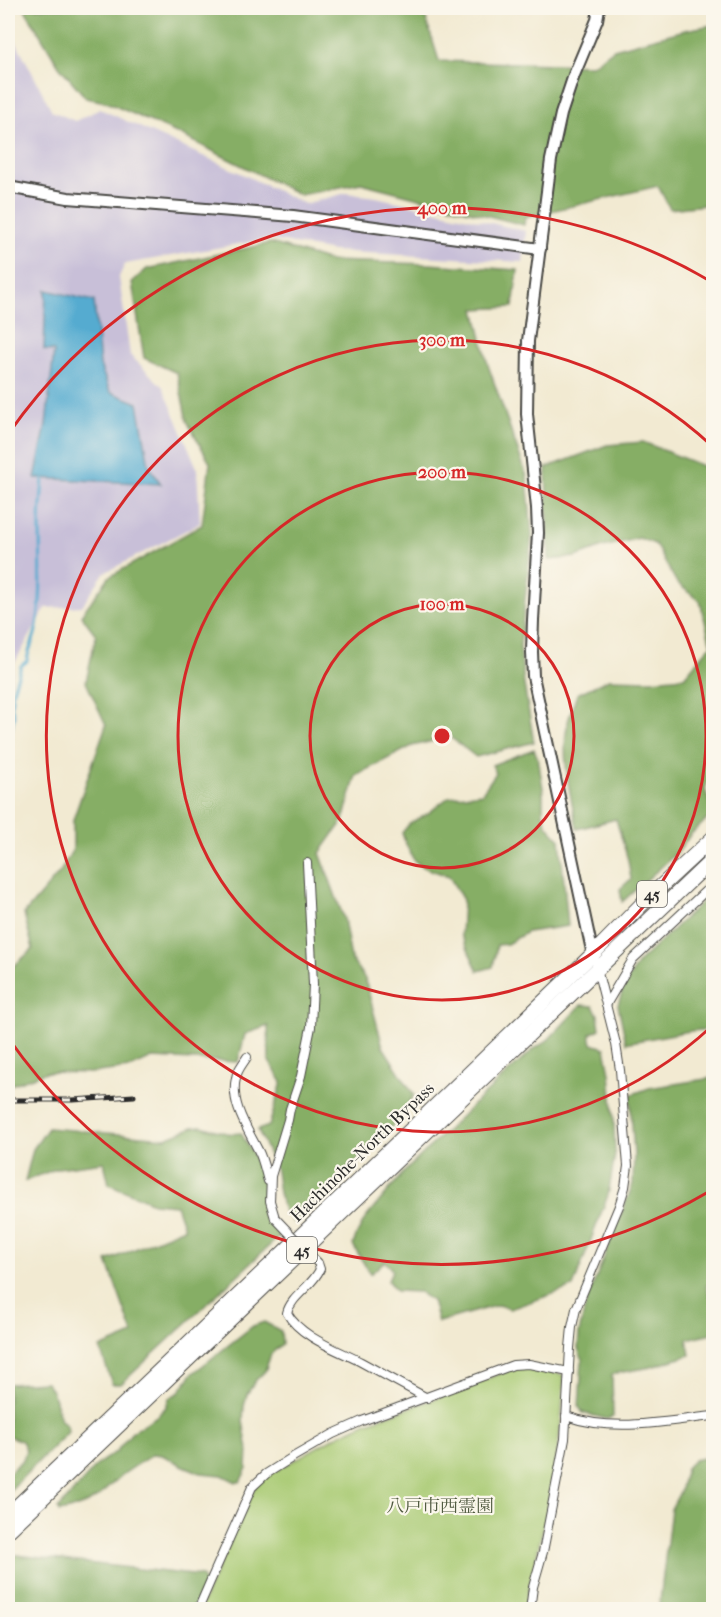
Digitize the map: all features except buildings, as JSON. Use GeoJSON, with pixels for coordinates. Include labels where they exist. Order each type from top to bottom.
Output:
{"type":"FeatureCollection","features":[{"type":"Feature","properties":{"kind":"highway","name":"Hachinohe-North Bypass"},"geometry":{"type":"LineString","coordinates":[[8,1515],[714,837]]}},
{"type":"Feature","properties":{"kind":"highway","name":"Hachinohe-North Bypass"},"geometry":{"type":"LineString","coordinates":[[8,1531],[714,858]]}},
{"type":"Feature","properties":{"kind":"street"},"geometry":{"type":"LineString","coordinates":[[530,1610],[565,1438],[572,1328],[576,1309],[619,1206],[628,1166],[620,1070],[542,721],[532,664],[532,620],[538,533],[527,414],[528,341],[551,160],[561,114],[574,75],[597,20],[599,8]]}},
{"type":"Feature","properties":{"kind":"street"},"geometry":{"type":"LineString","coordinates":[[8,187],[68,198],[293,216],[540,249]]}},
{"type":"Feature","properties":{"kind":"street"},"geometry":{"type":"LineString","coordinates":[[307,863],[313,984],[311,1027],[301,1076],[271,1176],[270,1200],[275,1218],[321,1269],[289,1306],[287,1313],[298,1327],[318,1340],[427,1398]]}},
{"type":"Feature","properties":{"kind":"street"},"geometry":{"type":"LineString","coordinates":[[606,1005],[633,958],[714,883]]}},
{"type":"Feature","properties":{"kind":"street"},"geometry":{"type":"LineString","coordinates":[[247,1057],[235,1080],[237,1100],[271,1188]]}},
{"type":"Feature","properties":{"kind":"street"},"geometry":{"type":"LineString","coordinates":[[196,1610],[256,1482],[293,1457],[333,1434],[362,1421],[513,1365],[529,1364],[569,1372]]}},
{"type":"Feature","properties":{"kind":"street"},"geometry":{"type":"LineString","coordinates":[[566,1416],[598,1424],[633,1426],[714,1416]]}},
{"type":"Feature","properties":{"kind":"shaded area"},"geometry":{"type":"Polygon","coordinates":[[[8,26],[52,111],[75,121],[100,109],[305,204],[346,193],[376,197],[526,231],[523,262],[333,251],[267,239],[125,264],[119,277],[130,355],[163,387],[197,468],[200,523],[104,573],[82,606],[46,608],[14,664],[8,697],[8,26]]]}},
{"type":"Feature","properties":{"kind":"green space"},"geometry":{"type":"Polygon","coordinates":[[[24,8],[412,8],[426,19],[439,61],[592,65],[614,49],[713,25],[713,204],[670,209],[658,186],[525,217],[524,225],[361,183],[300,195],[179,134],[106,102],[86,98],[59,66],[24,8]]]}},
{"type":"Feature","properties":{"kind":"green space"},"geometry":{"type":"Polygon","coordinates":[[[271,243],[330,261],[518,270],[513,307],[475,309],[488,365],[527,477],[532,535],[520,646],[534,742],[476,757],[450,737],[412,746],[356,775],[343,821],[320,853],[344,919],[351,959],[365,979],[383,1047],[414,1095],[395,1123],[294,1223],[284,1211],[276,1171],[258,1130],[269,1126],[282,1082],[269,1061],[268,1026],[245,1034],[238,1062],[152,1058],[130,1068],[90,1073],[46,1072],[8,1086],[8,971],[33,949],[24,914],[60,872],[73,849],[73,820],[106,725],[86,682],[96,635],[81,615],[109,577],[202,525],[210,463],[187,421],[177,373],[144,358],[132,282],[147,269],[271,243]]]}},
{"type":"Feature","properties":{"kind":"green space"},"geometry":{"type":"Polygon","coordinates":[[[643,442],[705,467],[713,460],[714,774],[710,776],[705,789],[713,814],[690,835],[679,851],[622,902],[620,889],[631,879],[616,819],[577,829],[565,752],[570,714],[577,694],[609,679],[651,680],[684,677],[711,645],[700,601],[677,583],[655,544],[639,538],[576,557],[549,560],[546,468],[607,445],[643,442]]]}},
{"type":"Feature","properties":{"kind":"green space"},"geometry":{"type":"Polygon","coordinates":[[[534,749],[543,788],[543,812],[546,824],[560,839],[568,926],[527,932],[507,944],[497,945],[493,967],[478,971],[461,935],[463,900],[449,876],[423,867],[413,859],[402,833],[410,823],[427,814],[449,797],[482,793],[496,773],[492,765],[534,749]]]}},
{"type":"Feature","properties":{"kind":"green space"},"geometry":{"type":"Polygon","coordinates":[[[713,891],[713,1029],[626,1043],[618,1005],[624,986],[638,963],[713,891]]]}},
{"type":"Feature","properties":{"kind":"green space"},"geometry":{"type":"Polygon","coordinates":[[[581,1005],[593,1006],[598,1015],[600,1029],[590,1034],[592,1044],[605,1048],[610,1073],[615,1155],[608,1195],[573,1287],[510,1309],[498,1305],[438,1322],[432,1301],[419,1292],[396,1291],[388,1281],[392,1270],[385,1261],[370,1274],[353,1245],[356,1236],[365,1219],[403,1173],[479,1099],[534,1049],[548,1040],[581,1005]]]}},
{"type":"Feature","properties":{"kind":"green space"},"geometry":{"type":"Polygon","coordinates":[[[713,1078],[714,1278],[706,1286],[713,1302],[713,1333],[687,1339],[690,1355],[651,1367],[612,1374],[613,1417],[607,1419],[583,1413],[579,1407],[582,1360],[578,1348],[579,1333],[586,1303],[633,1184],[634,1155],[630,1095],[649,1088],[713,1078]]]}},
{"type":"Feature","properties":{"kind":"green space"},"geometry":{"type":"Polygon","coordinates":[[[201,1126],[230,1134],[241,1133],[257,1162],[267,1187],[266,1214],[283,1233],[121,1384],[112,1384],[100,1348],[133,1334],[107,1261],[184,1228],[176,1205],[153,1203],[109,1184],[104,1162],[58,1168],[25,1181],[33,1149],[48,1128],[166,1138],[201,1126]]]}},
{"type":"Feature","properties":{"kind":"green space"},"geometry":{"type":"Polygon","coordinates":[[[264,1322],[281,1331],[282,1344],[271,1354],[265,1371],[247,1394],[243,1421],[248,1450],[247,1468],[240,1482],[222,1475],[201,1473],[162,1455],[153,1454],[122,1475],[88,1503],[59,1512],[58,1509],[99,1463],[116,1452],[132,1432],[157,1416],[166,1407],[169,1398],[178,1393],[192,1374],[253,1326],[264,1322]]]}},
{"type":"Feature","properties":{"kind":"green space","name":"八戸市西霊園"},"geometry":{"type":"Polygon","coordinates":[[[524,1366],[564,1375],[556,1460],[524,1609],[199,1610],[256,1485],[270,1474],[333,1438],[365,1423],[524,1366]]]}},
{"type":"Feature","properties":{"kind":"green space"},"geometry":{"type":"Polygon","coordinates":[[[46,1382],[52,1391],[61,1420],[67,1425],[68,1432],[8,1492],[8,1474],[23,1459],[26,1450],[22,1441],[8,1436],[8,1384],[46,1382]]]}},
{"type":"Feature","properties":{"kind":"green space"},"geometry":{"type":"Polygon","coordinates":[[[713,1456],[713,1609],[657,1609],[660,1601],[671,1509],[680,1492],[686,1468],[694,1460],[713,1456]]]}},
{"type":"Feature","properties":{"kind":"green space"},"geometry":{"type":"Polygon","coordinates":[[[8,1554],[201,1576],[206,1584],[191,1609],[8,1610],[8,1554]]]}},
{"type":"Feature","properties":{"kind":"water"},"geometry":{"type":"Polygon","coordinates":[[[46,290],[94,301],[100,365],[110,392],[138,403],[149,466],[161,484],[35,478],[46,425],[54,351],[44,350],[46,290]]]}},
{"type":"Feature","properties":{"kind":"waterway"},"geometry":{"type":"LineString","coordinates":[[8,749],[14,715],[11,706],[13,690],[21,666],[27,661],[39,613],[43,479]]}},
{"type":"Feature","properties":{"kind":"railway"},"geometry":{"type":"LineString","coordinates":[[8,1100],[73,1100],[134,1096]]}}]}
